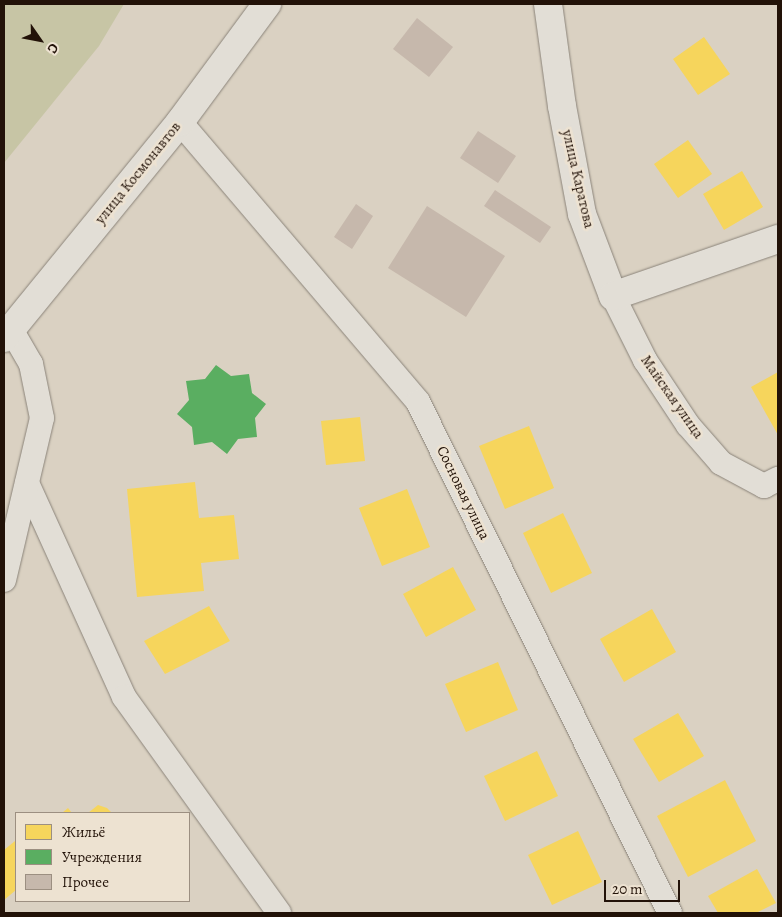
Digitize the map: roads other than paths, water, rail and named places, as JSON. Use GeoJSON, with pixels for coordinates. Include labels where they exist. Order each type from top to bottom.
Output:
{"type":"FeatureCollection","features":[{"type":"Feature","properties":{"kind":"street","name":"улица Космонавтов"},"geometry":{"type":"LineString","coordinates":[[8,334],[180,122],[267,4]]}},
{"type":"Feature","properties":{"kind":"street","name":"улица Каратова"},"geometry":{"type":"LineString","coordinates":[[548,4],[562,106],[582,214],[613,296]]}},
{"type":"Feature","properties":{"kind":"street","name":"Сосновая улица"},"geometry":{"type":"LineString","coordinates":[[180,122],[418,402],[670,913]]}},
{"type":"Feature","properties":{"kind":"street"},"geometry":{"type":"LineString","coordinates":[[613,296],[778,238]]}},
{"type":"Feature","properties":{"kind":"street","name":"Майская улица"},"geometry":{"type":"LineString","coordinates":[[613,296],[645,360],[688,425],[721,462],[764,486],[778,479]]}},
{"type":"Feature","properties":{"kind":"street"},"geometry":{"type":"LineString","coordinates":[[4,580],[42,418],[31,364],[8,334]]}},
{"type":"Feature","properties":{"kind":"street"},"geometry":{"type":"LineString","coordinates":[[27,483],[124,697],[279,913]]}}]}
